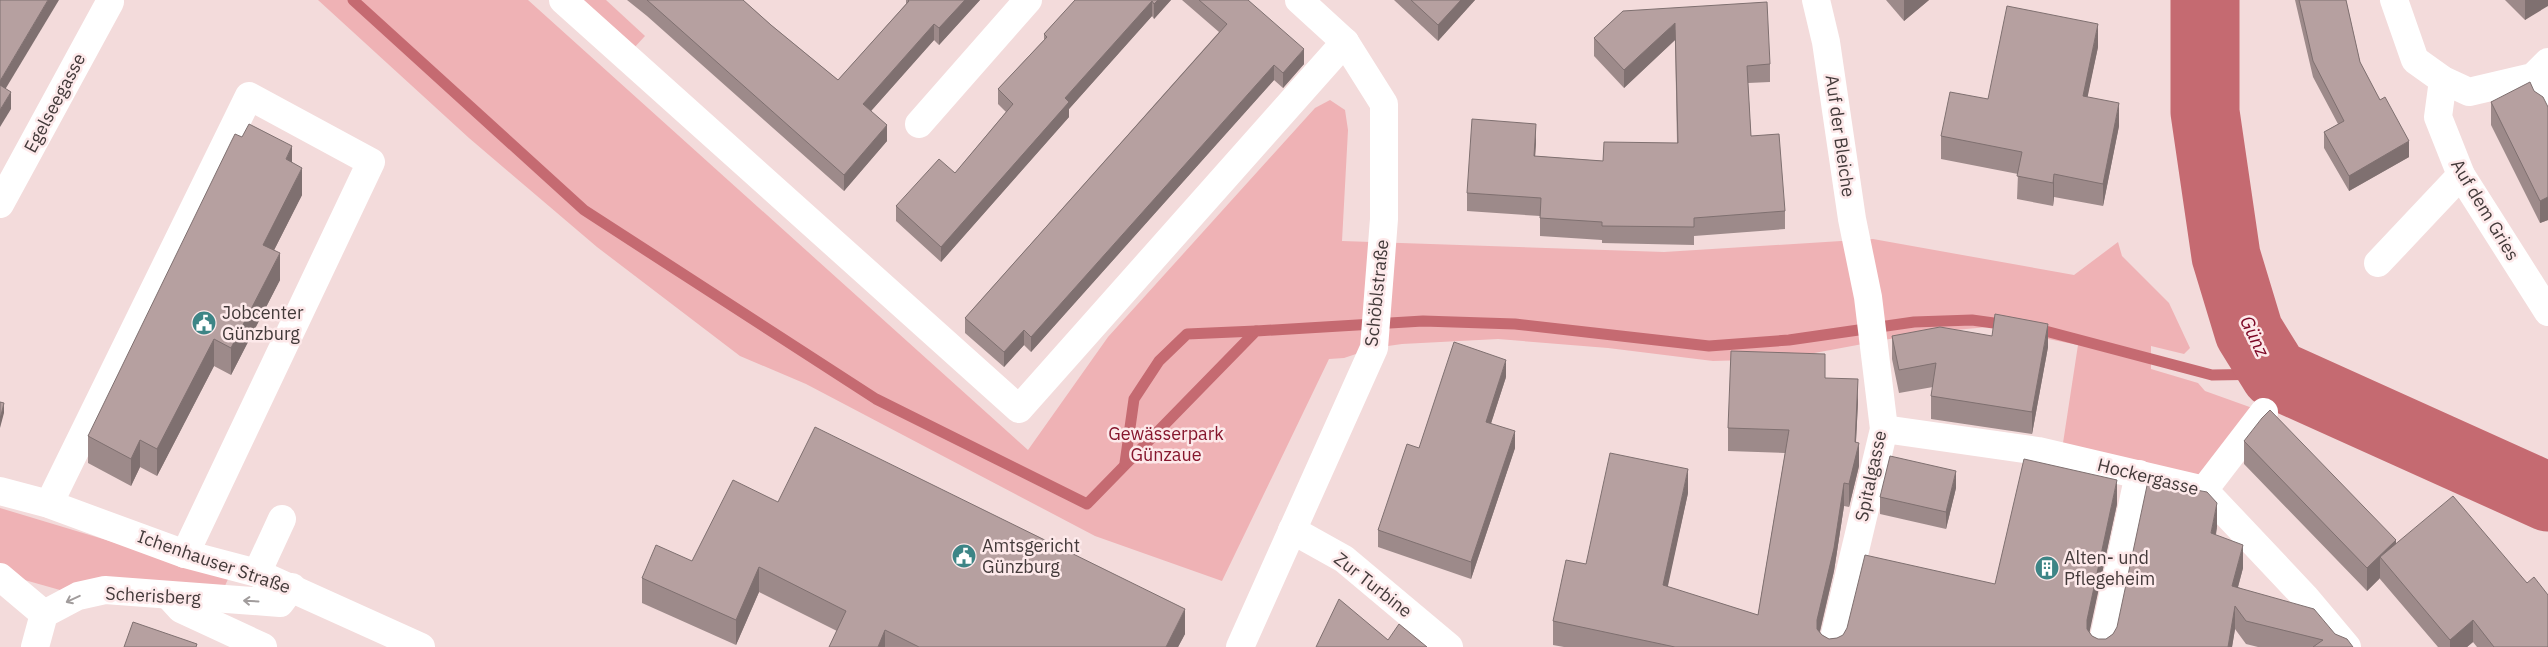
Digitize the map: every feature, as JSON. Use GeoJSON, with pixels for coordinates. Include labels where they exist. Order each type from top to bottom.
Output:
{"type":"FeatureCollection","features":[{"type":"Feature","properties":{"kind":"street"},"geometry":{"type":"LineString","coordinates":[[563,0],[1019,409],[1345,42]]}},
{"type":"Feature","properties":{"kind":"street"},"geometry":{"type":"LineString","coordinates":[[919,124],[1028,0]]}},
{"type":"Feature","properties":{"kind":"street","name":"Schöblstraße"},"geometry":{"type":"LineString","coordinates":[[1240,647],[1374,348],[1384,219],[1384,104],[1345,42],[1299,0]]}},
{"type":"Feature","properties":{"kind":"street","name":"Auf der Bleiche"},"geometry":{"type":"LineString","coordinates":[[1816,0],[1826,42],[1845,176],[1865,285]]}},
{"type":"Feature","properties":{"kind":"street"},"geometry":{"type":"LineString","coordinates":[[2394,0],[2415,60],[2443,80],[2469,92],[2541,70],[2548,106]]}},
{"type":"Feature","properties":{"kind":"street","name":"Egelseegasse"},"geometry":{"type":"LineString","coordinates":[[0,204],[110,2]]}},
{"type":"Feature","properties":{"kind":"street","name":"Auf dem Gries"},"geometry":{"type":"LineString","coordinates":[[2443,80],[2438,118],[2461,175],[2548,312]]}},
{"type":"Feature","properties":{"kind":"street"},"geometry":{"type":"LineString","coordinates":[[50,504],[249,96],[371,162],[185,554]]}},
{"type":"Feature","properties":{"kind":"street"},"geometry":{"type":"LineString","coordinates":[[2378,263],[2461,175]]}},
{"type":"Feature","properties":{"kind":"street","name":"Spitalgasse"},"geometry":{"type":"LineString","coordinates":[[1832,647],[1884,428],[1865,285]]}},
{"type":"Feature","properties":{"kind":"street"},"geometry":{"type":"LineString","coordinates":[[2204,490],[2264,412]]}},
{"type":"Feature","properties":{"kind":"street","name":"Hockergasse"},"geometry":{"type":"LineString","coordinates":[[1884,428],[2038,451],[2204,490],[2305,597],[2348,647]]}},
{"type":"Feature","properties":{"kind":"street"},"geometry":{"type":"LineString","coordinates":[[2102,647],[2139,474]]}},
{"type":"Feature","properties":{"kind":"street","name":"Ichenhauser Straße"},"geometry":{"type":"LineString","coordinates":[[0,491],[50,504],[185,554],[257,573],[292,587],[421,647]]}},
{"type":"Feature","properties":{"kind":"street"},"geometry":{"type":"LineString","coordinates":[[257,573],[282,519]]}},
{"type":"Feature","properties":{"kind":"street","name":"Zur Turbine"},"geometry":{"type":"LineString","coordinates":[[1292,530],[1344,559],[1449,647]]}},
{"type":"Feature","properties":{"kind":"street"},"geometry":{"type":"LineString","coordinates":[[0,577],[44,614],[35,647]]}},
{"type":"Feature","properties":{"kind":"street","name":"Scherisberg"},"geometry":{"type":"LineString","coordinates":[[44,614],[78,596],[104,590],[280,603],[292,587]]}},
{"type":"Feature","properties":{"kind":"street"},"geometry":{"type":"LineString","coordinates":[[169,596],[182,609],[263,647]]}},
{"type":"Feature","properties":{"kind":"green space","name":"Gewässerpark Günzaue"},"geometry":{"type":"Polygon","coordinates":[[[318,0],[528,0],[1028,450],[1108,337],[1315,108],[1330,100],[1345,110],[1348,130],[1342,241],[1664,252],[1873,239],[2074,275],[2118,242],[2122,256],[2169,303],[2190,348],[2184,354],[2151,346],[2151,369],[2198,383],[2205,391],[2258,410],[2203,479],[2063,443],[2078,345],[1988,327],[1922,333],[1782,359],[1713,361],[1608,348],[1498,339],[1402,344],[1374,348],[1344,358],[1329,359],[1222,581],[1095,536],[806,384],[740,356],[597,247],[469,138],[318,0]]]}},
{"type":"Feature","properties":{"kind":"green space"},"geometry":{"type":"Polygon","coordinates":[[[575,0],[606,0],[645,36],[633,49],[575,0]]]}},
{"type":"Feature","properties":{"kind":"green space"},"geometry":{"type":"Polygon","coordinates":[[[0,508],[229,577],[223,590],[60,590],[14,577],[0,563],[0,508]]]}},
{"type":"Feature","properties":{"kind":"building"},"geometry":{"type":"Polygon","coordinates":[[[0,0],[48,0],[0,81],[0,0]]]}},
{"type":"Feature","properties":{"kind":"building"},"geometry":{"type":"Polygon","coordinates":[[[647,0],[743,0],[838,80],[908,0],[965,0],[939,28],[934,24],[863,104],[887,125],[844,175],[647,0]]]}},
{"type":"Feature","properties":{"kind":"building"},"geometry":{"type":"Polygon","coordinates":[[[1075,0],[1158,0],[1154,4],[1152,1],[1065,98],[1069,102],[941,247],[896,206],[939,159],[955,173],[1013,104],[998,89],[1047,37],[1044,34],[1075,0]]]}},
{"type":"Feature","properties":{"kind":"building"},"geometry":{"type":"Polygon","coordinates":[[[1199,0],[1248,0],[1304,49],[1283,73],[1274,65],[1031,337],[1024,330],[1004,352],[965,318],[1227,24],[1199,0]]]}},
{"type":"Feature","properties":{"kind":"building"},"geometry":{"type":"Polygon","coordinates":[[[1411,0],[1461,0],[1438,25],[1411,0]]]}},
{"type":"Feature","properties":{"kind":"building"},"geometry":{"type":"Polygon","coordinates":[[[2299,0],[2346,0],[2360,62],[2380,100],[2385,97],[2409,141],[2349,176],[2324,132],[2344,121],[2313,61],[2299,0]]]}},
{"type":"Feature","properties":{"kind":"building"},"geometry":{"type":"Polygon","coordinates":[[[1767,2],[1770,64],[1747,66],[1751,136],[1779,134],[1785,211],[1694,218],[1694,227],[1602,226],[1602,222],[1540,218],[1541,198],[1467,193],[1472,119],[1536,124],[1534,156],[1603,161],[1604,142],[1678,143],[1675,23],[1624,70],[1594,38],[1623,11],[1767,2]]]}},
{"type":"Feature","properties":{"kind":"building"},"geometry":{"type":"Polygon","coordinates":[[[2007,6],[2098,24],[2083,96],[2119,103],[2103,184],[2054,174],[2053,183],[2017,176],[2022,152],[1941,136],[1950,92],[1988,99],[2007,6]]]}},
{"type":"Feature","properties":{"kind":"building"},"geometry":{"type":"Polygon","coordinates":[[[2530,82],[2534,91],[2543,97],[2548,107],[2548,197],[2540,201],[2491,102],[2530,82]]]}},
{"type":"Feature","properties":{"kind":"building"},"geometry":{"type":"Polygon","coordinates":[[[0,85],[11,92],[0,110],[0,85]]]}},
{"type":"Feature","properties":{"kind":"building","name":"Jobcenter Günzburg"},"geometry":{"type":"Polygon","coordinates":[[[249,124],[292,146],[286,159],[302,168],[263,245],[280,253],[231,348],[214,339],[157,449],[140,440],[131,459],[88,436],[235,134],[242,137],[249,124]]]}},
{"type":"Feature","properties":{"kind":"building"},"geometry":{"type":"Polygon","coordinates":[[[1995,314],[2048,324],[2032,412],[1931,396],[1936,363],[1899,370],[1892,336],[1940,327],[1992,336],[1995,314]]]}},
{"type":"Feature","properties":{"kind":"building"},"geometry":{"type":"Polygon","coordinates":[[[1454,342],[1506,360],[1486,422],[1515,431],[1471,562],[1378,530],[1407,444],[1419,448],[1454,342]]]}},
{"type":"Feature","properties":{"kind":"building"},"geometry":{"type":"Polygon","coordinates":[[[1731,351],[1825,354],[1825,378],[1858,379],[1855,442],[1859,443],[1849,484],[1844,483],[1834,548],[1817,620],[1817,629],[1829,639],[1843,635],[1847,628],[1865,555],[1995,584],[2024,459],[2117,480],[2087,620],[2087,629],[2092,636],[2098,639],[2106,639],[2113,634],[2117,627],[2148,481],[2207,492],[2217,503],[2211,533],[2243,545],[2232,586],[2314,609],[2335,634],[2347,639],[2353,647],[2313,647],[2323,640],[2246,621],[2235,606],[2228,647],[1675,647],[1553,621],[1566,560],[1586,564],[1610,453],[1688,469],[1663,585],[1758,615],[1789,430],[1728,428],[1731,351]]]}},
{"type":"Feature","properties":{"kind":"building"},"geometry":{"type":"Polygon","coordinates":[[[0,402],[4,403],[0,419],[0,402]]]}},
{"type":"Feature","properties":{"kind":"building"},"geometry":{"type":"Polygon","coordinates":[[[2270,410],[2396,540],[2367,568],[2244,441],[2270,410]]]}},
{"type":"Feature","properties":{"kind":"building","name":"Amtsgericht Günzburg"},"geometry":{"type":"Polygon","coordinates":[[[815,427],[1185,609],[1166,647],[919,647],[885,630],[878,647],[829,647],[846,611],[759,567],[736,620],[642,578],[656,545],[692,561],[733,480],[778,502],[815,427]]]}},
{"type":"Feature","properties":{"kind":"building"},"geometry":{"type":"Polygon","coordinates":[[[1890,456],[1956,471],[1946,512],[1880,497],[1890,456]]]}},
{"type":"Feature","properties":{"kind":"building"},"geometry":{"type":"Polygon","coordinates":[[[2453,496],[2527,583],[2534,577],[2548,595],[2548,647],[2494,647],[2473,620],[2450,640],[2380,557],[2453,496]]]}},
{"type":"Feature","properties":{"kind":"building"},"geometry":{"type":"Polygon","coordinates":[[[1339,599],[1388,640],[1399,624],[1427,647],[1316,647],[1339,599]]]}},
{"type":"Feature","properties":{"kind":"building"},"geometry":{"type":"Polygon","coordinates":[[[133,622],[197,644],[196,647],[124,647],[133,622]]]}},
{"type":"Feature","properties":{"kind":"waterway"},"geometry":{"type":"LineString","coordinates":[[353,0],[584,210],[876,399],[1087,504],[1256,331],[1423,321],[1515,324],[1709,346],[1789,340],[1914,322],[1972,320],[2008,325]]}},
{"type":"Feature","properties":{"kind":"waterway","name":"Günz"},"geometry":{"type":"LineString","coordinates":[[2205,0],[2205,112],[2226,256],[2249,332],[2275,374],[2548,497]]}},
{"type":"Feature","properties":{"kind":"waterway"},"geometry":{"type":"LineString","coordinates":[[2034,328],[2212,375],[2275,374]]}},
{"type":"Feature","properties":{"kind":"waterway"},"geometry":{"type":"LineString","coordinates":[[1125,463],[1134,399],[1159,361],[1187,334],[1256,331]]}},
{"type":"Feature","properties":{"kind":"place","name":"Jobcenter Günzburg"},"geometry":{"type":"Point","coordinates":[204,323]}},
{"type":"Feature","properties":{"kind":"place","name":"Amtsgericht Günzburg"},"geometry":{"type":"Point","coordinates":[964,556]}},
{"type":"Feature","properties":{"kind":"place","name":"Alten- und Pflegeheim"},"geometry":{"type":"Point","coordinates":[2047,568]}}]}
